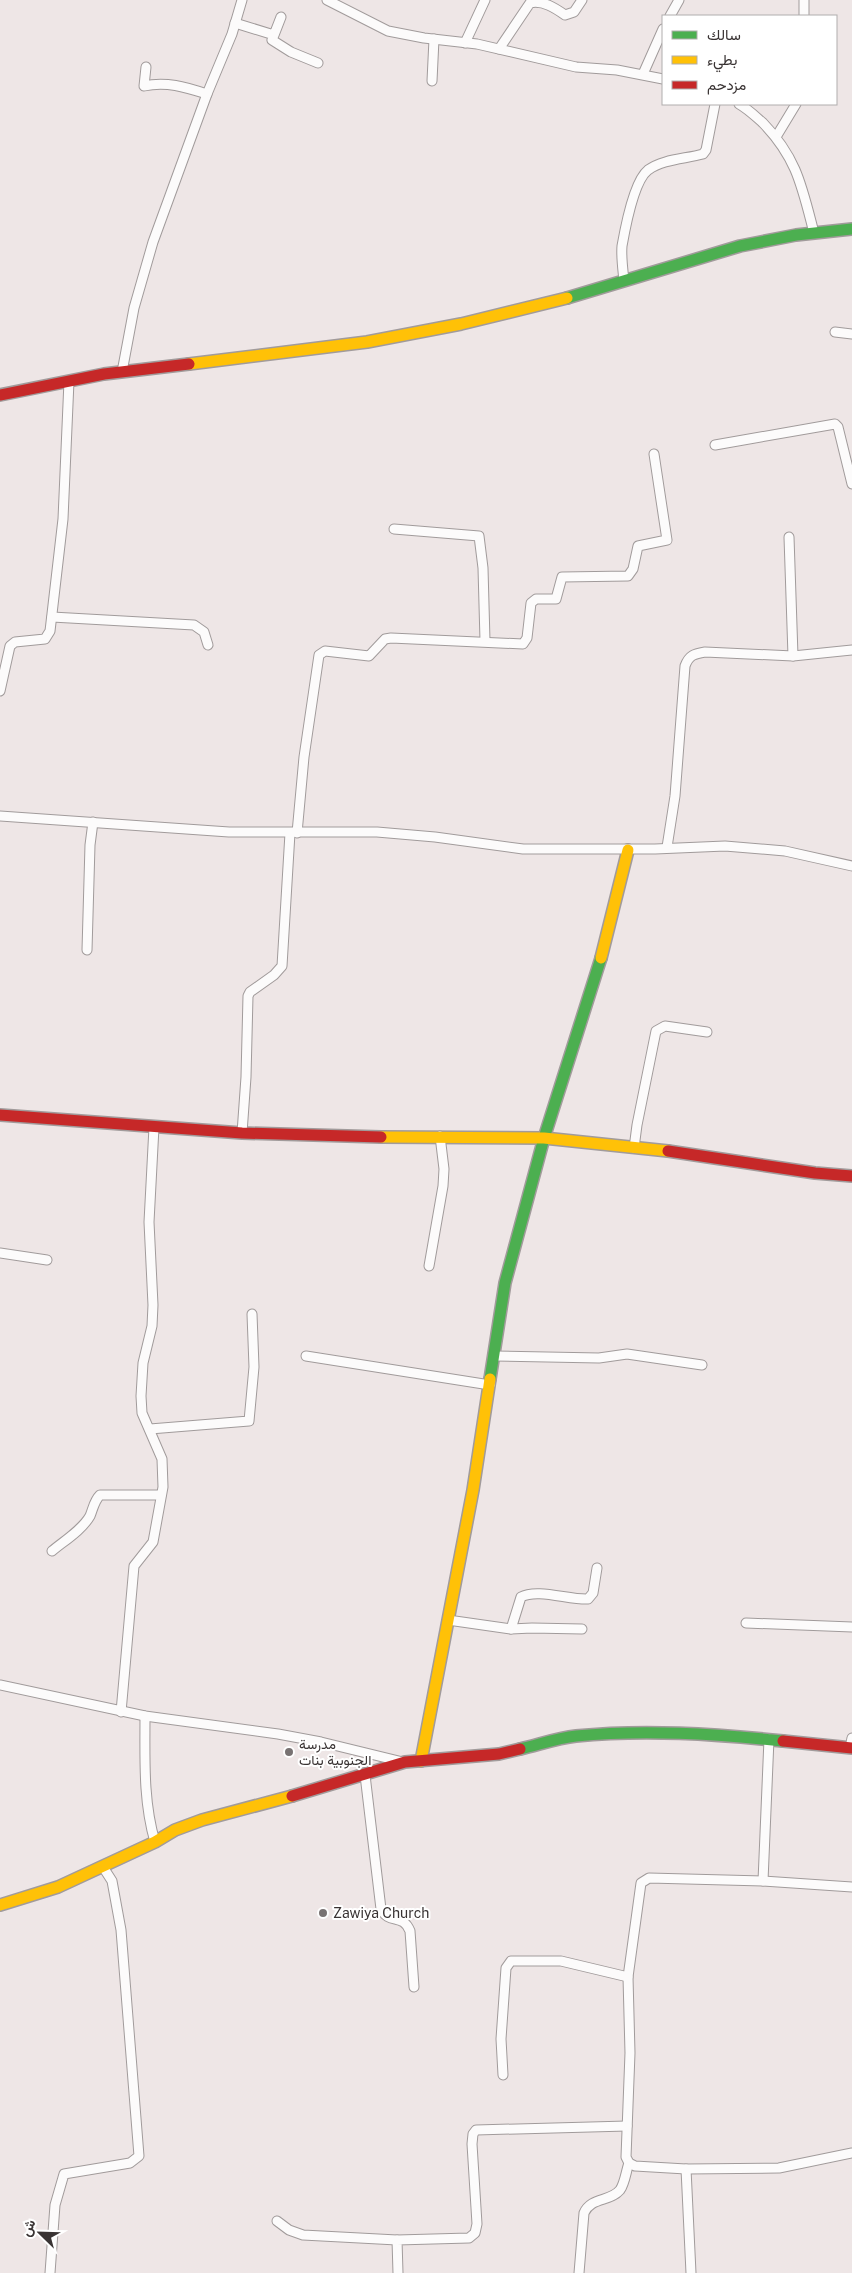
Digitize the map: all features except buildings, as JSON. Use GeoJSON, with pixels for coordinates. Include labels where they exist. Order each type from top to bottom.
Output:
{"type":"FeatureCollection","features":[{"type":"Feature","properties":{"kind":"street"},"geometry":{"type":"LineString","coordinates":[[122,372],[134,308],[153,242],[242,0]]}},
{"type":"Feature","properties":{"kind":"street"},"geometry":{"type":"LineString","coordinates":[[327,0],[388,31],[499,49],[576,66],[643,74],[662,79]]}},
{"type":"Feature","properties":{"kind":"street"},"geometry":{"type":"LineString","coordinates":[[465,43],[485,0]]}},
{"type":"Feature","properties":{"kind":"street"},"geometry":{"type":"LineString","coordinates":[[499,49],[530,3],[544,1],[565,15],[574,12],[582,0]]}},
{"type":"Feature","properties":{"kind":"street"},"geometry":{"type":"LineString","coordinates":[[671,15],[680,0]]}},
{"type":"Feature","properties":{"kind":"street"},"geometry":{"type":"LineString","coordinates":[[804,0],[804,15]]}},
{"type":"Feature","properties":{"kind":"street"},"geometry":{"type":"LineString","coordinates":[[235,23],[274,35],[280,17],[272,40],[291,52],[318,63]]}},
{"type":"Feature","properties":{"kind":"street"},"geometry":{"type":"LineString","coordinates":[[643,74],[662,32]]}},
{"type":"Feature","properties":{"kind":"street"},"geometry":{"type":"LineString","coordinates":[[432,80],[434,39]]}},
{"type":"Feature","properties":{"kind":"street"},"geometry":{"type":"LineString","coordinates":[[146,66],[144,86],[172,84],[206,94]]}},
{"type":"Feature","properties":{"kind":"street"},"geometry":{"type":"LineString","coordinates":[[624,281],[622,248],[639,181],[646,172],[659,164],[703,154],[708,146],[715,105]]}},
{"type":"Feature","properties":{"kind":"street"},"geometry":{"type":"LineString","coordinates":[[741,105],[748,109],[776,137],[790,156],[797,171],[814,233]]}},
{"type":"Feature","properties":{"kind":"street"},"geometry":{"type":"LineString","coordinates":[[776,137],[795,105]]}},
{"type":"Feature","properties":{"kind":"street"},"geometry":{"type":"LineString","coordinates":[[0,395],[122,372],[408,335],[467,323],[624,281],[739,246],[814,233],[852,229]]}},
{"type":"Feature","properties":{"kind":"street"},"geometry":{"type":"LineString","coordinates":[[835,332],[852,334]]}},
{"type":"Feature","properties":{"kind":"street"},"geometry":{"type":"LineString","coordinates":[[0,691],[10,646],[15,642],[45,639],[50,631],[63,519],[69,381]]}},
{"type":"Feature","properties":{"kind":"street"},"geometry":{"type":"LineString","coordinates":[[715,445],[834,424],[838,427],[852,484]]}},
{"type":"Feature","properties":{"kind":"street"},"geometry":{"type":"LineString","coordinates":[[242,1133],[246,1076],[248,996],[250,992],[274,975],[282,966],[293,833],[319,655],[325,651],[369,656],[385,639],[391,638],[523,644],[527,638],[531,603],[536,599],[556,600],[562,577],[628,576],[633,569],[638,546],[666,542],[668,537],[654,454]]}},
{"type":"Feature","properties":{"kind":"street"},"geometry":{"type":"LineString","coordinates":[[394,529],[479,536],[483,568],[485,641]]}},
{"type":"Feature","properties":{"kind":"street"},"geometry":{"type":"LineString","coordinates":[[789,537],[793,656]]}},
{"type":"Feature","properties":{"kind":"street"},"geometry":{"type":"LineString","coordinates":[[52,616],[194,624],[204,632],[208,645]]}},
{"type":"Feature","properties":{"kind":"street"},"geometry":{"type":"LineString","coordinates":[[667,847],[674,796],[684,666],[687,659],[692,654],[705,652],[793,656],[852,650]]}},
{"type":"Feature","properties":{"kind":"street"},"geometry":{"type":"LineString","coordinates":[[0,816],[229,832],[377,832],[435,837],[524,850],[628,850],[725,846],[785,850],[852,866]]}},
{"type":"Feature","properties":{"kind":"street"},"geometry":{"type":"LineString","coordinates":[[87,950],[90,845],[93,822]]}},
{"type":"Feature","properties":{"kind":"street"},"geometry":{"type":"LineString","coordinates":[[421,1761],[473,1490],[505,1283],[544,1138],[599,966],[628,850]]}},
{"type":"Feature","properties":{"kind":"street"},"geometry":{"type":"LineString","coordinates":[[634,1148],[656,1031],[665,1026],[707,1032]]}},
{"type":"Feature","properties":{"kind":"street"},"geometry":{"type":"LineString","coordinates":[[0,1114],[242,1133],[386,1137],[544,1138],[852,1176]]}},
{"type":"Feature","properties":{"kind":"street"},"geometry":{"type":"LineString","coordinates":[[121,1712],[134,1566],[152,1542],[162,1495],[162,1459],[142,1413],[141,1396],[143,1363],[152,1326],[153,1305],[149,1222],[154,1127]]}},
{"type":"Feature","properties":{"kind":"street"},"geometry":{"type":"LineString","coordinates":[[429,1266],[443,1186],[444,1169],[440,1136]]}},
{"type":"Feature","properties":{"kind":"street"},"geometry":{"type":"LineString","coordinates":[[0,1253],[47,1260]]}},
{"type":"Feature","properties":{"kind":"street"},"geometry":{"type":"LineString","coordinates":[[150,1429],[249,1421],[254,1367],[252,1314]]}},
{"type":"Feature","properties":{"kind":"street"},"geometry":{"type":"LineString","coordinates":[[494,1356],[599,1358],[627,1354],[702,1365]]}},
{"type":"Feature","properties":{"kind":"street"},"geometry":{"type":"LineString","coordinates":[[306,1356],[490,1385]]}},
{"type":"Feature","properties":{"kind":"street"},"geometry":{"type":"LineString","coordinates":[[52,1551],[82,1526],[89,1517],[96,1499],[100,1495],[162,1495]]}},
{"type":"Feature","properties":{"kind":"street"},"geometry":{"type":"LineString","coordinates":[[511,1629],[521,1597],[526,1594],[536,1594],[588,1599],[593,1593],[597,1568]]}},
{"type":"Feature","properties":{"kind":"street"},"geometry":{"type":"LineString","coordinates":[[448,1620],[511,1629],[582,1630]]}},
{"type":"Feature","properties":{"kind":"street"},"geometry":{"type":"LineString","coordinates":[[746,1623],[852,1627]]}},
{"type":"Feature","properties":{"kind":"street"},"geometry":{"type":"LineString","coordinates":[[0,1685],[121,1712],[278,1734],[321,1742],[405,1762]]}},
{"type":"Feature","properties":{"kind":"street"},"geometry":{"type":"LineString","coordinates":[[145,1716],[145,1783],[148,1819],[155,1842]]}},
{"type":"Feature","properties":{"kind":"street"},"geometry":{"type":"LineString","coordinates":[[0,1905],[58,1887],[104,1867],[175,1830],[202,1820],[365,1775],[405,1762],[499,1754],[574,1736],[649,1732],[692,1733],[851,1745]]}},
{"type":"Feature","properties":{"kind":"street"},"geometry":{"type":"LineString","coordinates":[[763,1881],[768,1739]]}},
{"type":"Feature","properties":{"kind":"street"},"geometry":{"type":"LineString","coordinates":[[365,1775],[381,1910],[388,1918],[403,1920],[408,1925],[414,1987]]}},
{"type":"Feature","properties":{"kind":"street"},"geometry":{"type":"LineString","coordinates":[[50,2273],[55,2204],[64,2174],[130,2163],[139,2156],[122,1930],[114,1890],[104,1867]]}},
{"type":"Feature","properties":{"kind":"street"},"geometry":{"type":"LineString","coordinates":[[852,1886],[763,1881],[644,1880],[639,1888],[628,1977],[630,2053],[626,2157],[629,2163],[635,2166],[686,2169],[779,2168],[852,2152]]}},
{"type":"Feature","properties":{"kind":"street"},"geometry":{"type":"LineString","coordinates":[[503,2075],[500,2039],[506,1968],[511,1961],[561,1961],[628,1977]]}},
{"type":"Feature","properties":{"kind":"street"},"geometry":{"type":"LineString","coordinates":[[277,2222],[303,2235],[397,2240],[469,2238],[475,2233],[477,2224],[472,2144],[473,2134],[476,2130],[627,2126]]}},
{"type":"Feature","properties":{"kind":"street"},"geometry":{"type":"LineString","coordinates":[[579,2273],[586,2207],[612,2196],[620,2189],[629,2163]]}},
{"type":"Feature","properties":{"kind":"street"},"geometry":{"type":"LineString","coordinates":[[686,2169],[691,2273]]}},
{"type":"Feature","properties":{"kind":"street"},"geometry":{"type":"LineString","coordinates":[[397,2240],[398,2273]]}},
{"type":"Feature","properties":{"kind":"traffic: fast"},"geometry":{"type":"LineString","coordinates":[[567,298],[740,246],[796,235],[852,229]]}},
{"type":"Feature","properties":{"kind":"traffic: fast"},"geometry":{"type":"LineString","coordinates":[[490,1379],[505,1283],[544,1138],[601,958]]}},
{"type":"Feature","properties":{"kind":"traffic: fast"},"geometry":{"type":"LineString","coordinates":[[520,1749],[569,1737],[628,1733],[705,1734],[783,1741]]}},
{"type":"Feature","properties":{"kind":"traffic: slow"},"geometry":{"type":"LineString","coordinates":[[189,364],[367,342],[461,324],[567,298]]}},
{"type":"Feature","properties":{"kind":"traffic: slow"},"geometry":{"type":"LineString","coordinates":[[601,958],[628,850]]}},
{"type":"Feature","properties":{"kind":"traffic: slow"},"geometry":{"type":"LineString","coordinates":[[381,1137],[544,1138],[668,1151]]}},
{"type":"Feature","properties":{"kind":"traffic: slow"},"geometry":{"type":"LineString","coordinates":[[421,1761],[473,1490],[490,1379]]}},
{"type":"Feature","properties":{"kind":"traffic: slow"},"geometry":{"type":"LineString","coordinates":[[0,1905],[58,1887],[155,1842],[175,1830],[202,1820],[292,1796]]}},
{"type":"Feature","properties":{"kind":"traffic: jam"},"geometry":{"type":"LineString","coordinates":[[0,395],[104,374],[189,364]]}},
{"type":"Feature","properties":{"kind":"traffic: jam"},"geometry":{"type":"LineString","coordinates":[[0,1115],[242,1133],[381,1137]]}},
{"type":"Feature","properties":{"kind":"traffic: jam"},"geometry":{"type":"LineString","coordinates":[[668,1151],[815,1173],[852,1176]]}},
{"type":"Feature","properties":{"kind":"traffic: jam"},"geometry":{"type":"LineString","coordinates":[[783,1741],[852,1748]]}},
{"type":"Feature","properties":{"kind":"traffic: jam"},"geometry":{"type":"LineString","coordinates":[[292,1796],[405,1762],[499,1754],[520,1749]]}},
{"type":"Feature","properties":{"kind":"place","name":"مدرسة الجنوبية بنات"},"geometry":{"type":"Point","coordinates":[289,1752]}},
{"type":"Feature","properties":{"kind":"place","name":"Zawiya Church"},"geometry":{"type":"Point","coordinates":[323,1913]}}]}
